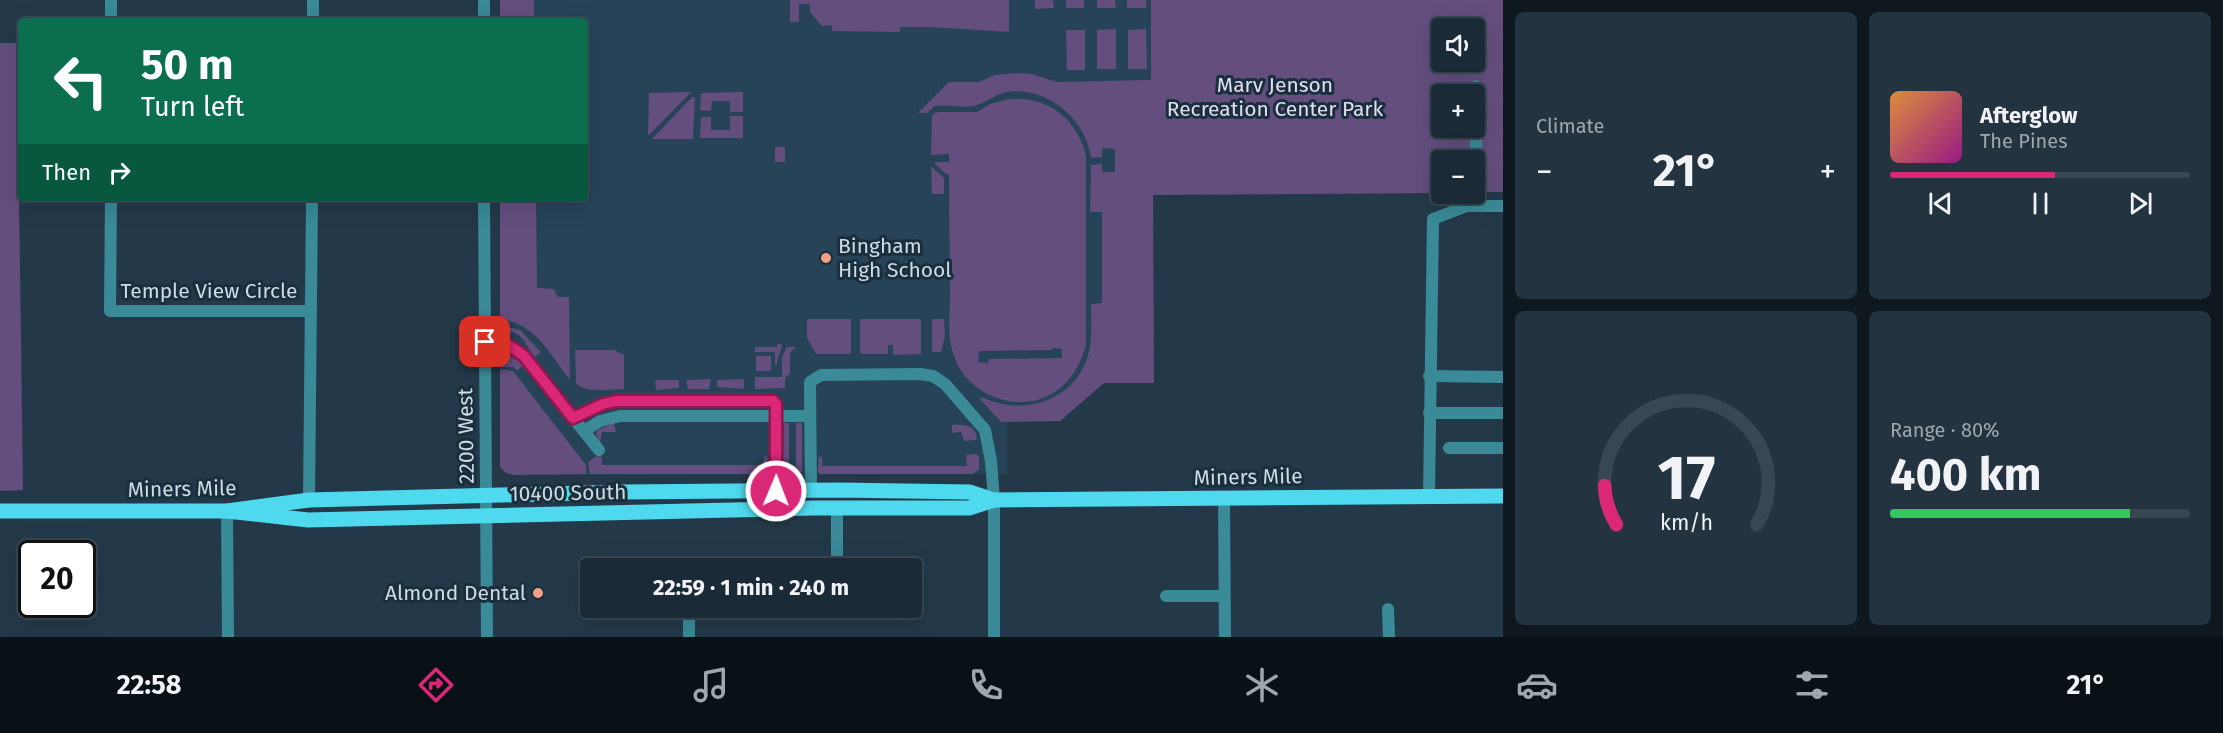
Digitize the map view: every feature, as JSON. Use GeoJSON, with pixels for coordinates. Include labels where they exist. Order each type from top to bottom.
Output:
{"type":"FeatureCollection","features":[{"type":"Feature","properties":{"kind":"main road","name":"Miners Mile"},"geometry":{"type":"LineString","coordinates":[[622,492],[811,490],[970,492],[994,500]]}},
{"type":"Feature","properties":{"kind":"main road","name":"10400 South"},"geometry":{"type":"LineString","coordinates":[[364,499],[622,492]]}},
{"type":"Feature","properties":{"kind":"main road","name":"Miners Mile"},"geometry":{"type":"LineString","coordinates":[[776,509],[969,508],[994,500],[1503,496]]}},
{"type":"Feature","properties":{"kind":"main road","name":"Miners Mile"},"geometry":{"type":"LineString","coordinates":[[0,511],[226,511],[309,500],[364,499]]}},
{"type":"Feature","properties":{"kind":"main road","name":"10400 South"},"geometry":{"type":"LineString","coordinates":[[226,511],[308,520],[486,516],[591,518],[776,509]]}},
{"type":"Feature","properties":{"kind":"street"},"geometry":{"type":"LineString","coordinates":[[111,0],[111,18]]}},
{"type":"Feature","properties":{"kind":"street"},"geometry":{"type":"LineString","coordinates":[[313,0],[313,18]]}},
{"type":"Feature","properties":{"kind":"street"},"geometry":{"type":"LineString","coordinates":[[484,0],[484,18]]}},
{"type":"Feature","properties":{"kind":"street","name":"Temple View Circle"},"geometry":{"type":"LineString","coordinates":[[111,201],[110,311],[311,311]]}},
{"type":"Feature","properties":{"kind":"street"},"geometry":{"type":"LineString","coordinates":[[309,500],[312,201]]}},
{"type":"Feature","properties":{"kind":"street","name":"2200 West"},"geometry":{"type":"LineString","coordinates":[[484,201],[487,637]]}},
{"type":"Feature","properties":{"kind":"street"},"geometry":{"type":"LineString","coordinates":[[1429,496],[1433,219],[1467,206],[1503,206]]}},
{"type":"Feature","properties":{"kind":"street"},"geometry":{"type":"LineString","coordinates":[[485,342],[507,344],[524,356],[600,450]]}},
{"type":"Feature","properties":{"kind":"street"},"geometry":{"type":"LineString","coordinates":[[811,490],[810,382],[821,375],[920,374],[933,376],[945,384],[985,430],[991,461],[994,500],[994,637]]}},
{"type":"Feature","properties":{"kind":"street"},"geometry":{"type":"LineString","coordinates":[[1429,376],[1503,377]]}},
{"type":"Feature","properties":{"kind":"street"},"geometry":{"type":"LineString","coordinates":[[573,418],[603,404],[616,401],[773,401],[776,404],[776,491]]}},
{"type":"Feature","properties":{"kind":"street"},"geometry":{"type":"LineString","coordinates":[[1429,413],[1503,413]]}},
{"type":"Feature","properties":{"kind":"street"},"geometry":{"type":"LineString","coordinates":[[584,431],[600,421],[620,416],[810,416]]}},
{"type":"Feature","properties":{"kind":"street"},"geometry":{"type":"LineString","coordinates":[[1449,448],[1503,448]]}},
{"type":"Feature","properties":{"kind":"street"},"geometry":{"type":"LineString","coordinates":[[1224,498],[1225,637]]}},
{"type":"Feature","properties":{"kind":"street"},"geometry":{"type":"LineString","coordinates":[[837,508],[837,558]]}},
{"type":"Feature","properties":{"kind":"street"},"geometry":{"type":"LineString","coordinates":[[226,511],[228,637]]}},
{"type":"Feature","properties":{"kind":"street"},"geometry":{"type":"LineString","coordinates":[[1166,596],[1224,596]]}},
{"type":"Feature","properties":{"kind":"street"},"geometry":{"type":"LineString","coordinates":[[1388,609],[1389,637]]}},
{"type":"Feature","properties":{"kind":"street"},"geometry":{"type":"LineString","coordinates":[[689,618],[689,637]]}},
{"type":"Feature","properties":{"kind":"shaded area","name":"Bingham High School"},"geometry":{"type":"Polygon","coordinates":[[[500,0],[1151,0],[1154,383],[1104,383],[1060,421],[1007,422],[1007,474],[515,475],[506,473],[500,467],[500,201],[588,201],[588,18],[500,18],[500,0]]]}},
{"type":"Feature","properties":{"kind":"green space"},"geometry":{"type":"Polygon","coordinates":[[[500,0],[534,0],[534,18],[500,18],[500,0]]]}},
{"type":"Feature","properties":{"kind":"green space"},"geometry":{"type":"Polygon","coordinates":[[[790,0],[1009,0],[1009,32],[931,27],[900,27],[900,32],[832,31],[832,25],[822,26],[810,12],[810,4],[799,4],[799,22],[790,22],[790,0]]]}},
{"type":"Feature","properties":{"kind":"green space"},"geometry":{"type":"Polygon","coordinates":[[[1035,0],[1053,0],[1054,8],[1035,9],[1035,0]]]}},
{"type":"Feature","properties":{"kind":"green space"},"geometry":{"type":"Polygon","coordinates":[[[1066,0],[1084,0],[1084,8],[1066,8],[1066,0]]]}},
{"type":"Feature","properties":{"kind":"green space"},"geometry":{"type":"Polygon","coordinates":[[[1097,0],[1115,0],[1116,8],[1097,8],[1097,0]]]}},
{"type":"Feature","properties":{"kind":"green space"},"geometry":{"type":"Polygon","coordinates":[[[1127,0],[1146,0],[1146,8],[1127,8],[1127,0]]]}},
{"type":"Feature","properties":{"kind":"green space","name":"Marv Jenson Recreation Center Park"},"geometry":{"type":"Polygon","coordinates":[[[1151,0],[1503,0],[1503,192],[1485,192],[1485,150],[1431,150],[1431,193],[1153,195],[1154,383],[1104,383],[1060,421],[1001,422],[980,399],[982,397],[997,403],[1013,405],[1043,402],[1069,386],[1087,359],[1091,338],[1091,304],[1102,303],[1102,212],[1090,212],[1091,165],[1102,164],[1102,172],[1115,172],[1115,149],[1102,148],[1102,157],[1091,158],[1088,144],[1073,118],[1050,100],[1036,94],[1007,92],[981,104],[962,107],[935,106],[927,113],[918,113],[949,82],[979,82],[995,75],[1017,73],[1032,74],[1057,82],[1151,80],[1151,0]]]}},
{"type":"Feature","properties":{"kind":"green space"},"geometry":{"type":"Polygon","coordinates":[[[1116,29],[1116,69],[1097,69],[1097,30],[1116,29]]]}},
{"type":"Feature","properties":{"kind":"green space"},"geometry":{"type":"Polygon","coordinates":[[[1146,29],[1147,69],[1128,69],[1128,30],[1146,29]]]}},
{"type":"Feature","properties":{"kind":"green space"},"geometry":{"type":"Polygon","coordinates":[[[1066,30],[1085,30],[1085,70],[1067,70],[1066,30]]]}},
{"type":"Feature","properties":{"kind":"green space"},"geometry":{"type":"Polygon","coordinates":[[[0,43],[17,43],[23,490],[0,491],[0,43]]]}},
{"type":"Feature","properties":{"kind":"green space"},"geometry":{"type":"Polygon","coordinates":[[[691,92],[649,135],[648,134],[649,93],[691,92]]]}},
{"type":"Feature","properties":{"kind":"green space"},"geometry":{"type":"Polygon","coordinates":[[[743,92],[743,112],[730,112],[730,101],[712,101],[711,111],[700,110],[701,93],[743,92]]]}},
{"type":"Feature","properties":{"kind":"green space"},"geometry":{"type":"Polygon","coordinates":[[[692,97],[695,97],[693,139],[652,139],[692,97]]]}},
{"type":"Feature","properties":{"kind":"green space"},"geometry":{"type":"Polygon","coordinates":[[[1010,99],[1024,99],[1049,106],[1069,121],[1082,143],[1086,156],[1086,345],[1075,372],[1063,386],[1047,396],[1024,402],[998,398],[975,386],[958,365],[950,339],[949,174],[935,164],[935,162],[949,162],[949,154],[931,155],[932,115],[937,112],[977,112],[990,104],[1010,99]],[[1062,349],[979,351],[978,362],[988,363],[989,359],[1062,358],[1062,349]]]}},
{"type":"Feature","properties":{"kind":"green space"},"geometry":{"type":"Polygon","coordinates":[[[730,116],[743,116],[743,138],[700,138],[701,117],[711,117],[711,130],[730,130],[730,116]]]}},
{"type":"Feature","properties":{"kind":"green space"},"geometry":{"type":"Polygon","coordinates":[[[775,147],[785,147],[785,162],[775,162],[775,147]]]}},
{"type":"Feature","properties":{"kind":"green space"},"geometry":{"type":"Polygon","coordinates":[[[931,166],[944,178],[944,194],[932,194],[931,166]]]}},
{"type":"Feature","properties":{"kind":"green space"},"geometry":{"type":"Polygon","coordinates":[[[500,201],[536,201],[537,288],[554,289],[558,297],[569,297],[570,380],[541,341],[532,333],[512,322],[500,319],[500,201]]]}},
{"type":"Feature","properties":{"kind":"green space"},"geometry":{"type":"Polygon","coordinates":[[[807,319],[851,319],[851,354],[816,354],[807,338],[807,319]]]}},
{"type":"Feature","properties":{"kind":"green space"},"geometry":{"type":"Polygon","coordinates":[[[860,319],[921,319],[921,354],[893,355],[893,345],[888,345],[888,354],[862,354],[860,352],[860,319]]]}},
{"type":"Feature","properties":{"kind":"green space"},"geometry":{"type":"Polygon","coordinates":[[[932,319],[944,319],[945,336],[941,352],[932,352],[932,319]]]}},
{"type":"Feature","properties":{"kind":"green space"},"geometry":{"type":"Polygon","coordinates":[[[500,325],[520,330],[541,352],[535,357],[521,337],[515,333],[500,330],[500,325]]]}},
{"type":"Feature","properties":{"kind":"green space"},"geometry":{"type":"Polygon","coordinates":[[[777,344],[782,344],[777,365],[775,365],[775,352],[755,352],[755,347],[777,347],[777,344]]]}},
{"type":"Feature","properties":{"kind":"green space"},"geometry":{"type":"Polygon","coordinates":[[[787,347],[796,347],[790,353],[790,374],[785,378],[785,388],[755,389],[755,377],[782,377],[782,357],[787,347]]]}},
{"type":"Feature","properties":{"kind":"green space"},"geometry":{"type":"Polygon","coordinates":[[[575,350],[614,350],[624,355],[624,389],[585,389],[576,383],[575,350]]]}},
{"type":"Feature","properties":{"kind":"green space"},"geometry":{"type":"Polygon","coordinates":[[[503,355],[516,358],[522,366],[517,371],[514,367],[500,367],[500,357],[503,355]]]}},
{"type":"Feature","properties":{"kind":"green space"},"geometry":{"type":"Polygon","coordinates":[[[756,356],[771,356],[771,371],[756,371],[756,356]]]}},
{"type":"Feature","properties":{"kind":"green space"},"geometry":{"type":"Polygon","coordinates":[[[500,369],[513,371],[586,465],[586,474],[515,475],[506,473],[500,467],[500,369]]]}},
{"type":"Feature","properties":{"kind":"green space"},"geometry":{"type":"Polygon","coordinates":[[[711,379],[709,389],[688,389],[686,380],[711,379]]]}},
{"type":"Feature","properties":{"kind":"green space"},"geometry":{"type":"Polygon","coordinates":[[[744,379],[744,389],[717,387],[717,380],[744,379]]]}},
{"type":"Feature","properties":{"kind":"green space"},"geometry":{"type":"Polygon","coordinates":[[[655,380],[679,380],[679,388],[656,390],[655,380]]]}},
{"type":"Feature","properties":{"kind":"green space"},"geometry":{"type":"Polygon","coordinates":[[[614,423],[616,432],[602,432],[600,442],[596,435],[597,430],[614,423]]]}},
{"type":"Feature","properties":{"kind":"green space"},"geometry":{"type":"Polygon","coordinates":[[[784,423],[789,423],[789,472],[783,472],[784,423]]]}},
{"type":"Feature","properties":{"kind":"green space"},"geometry":{"type":"Polygon","coordinates":[[[796,423],[802,423],[802,472],[796,472],[796,423]]]}},
{"type":"Feature","properties":{"kind":"green space"},"geometry":{"type":"Polygon","coordinates":[[[952,425],[972,428],[977,438],[964,441],[961,432],[952,433],[952,425]]]}},
{"type":"Feature","properties":{"kind":"green space"},"geometry":{"type":"Polygon","coordinates":[[[976,454],[979,457],[979,469],[973,474],[820,474],[818,472],[819,456],[822,458],[822,466],[967,466],[966,455],[976,454]]]}},
{"type":"Feature","properties":{"kind":"green space"},"geometry":{"type":"Polygon","coordinates":[[[765,455],[768,458],[765,473],[763,471],[759,474],[590,474],[588,462],[597,456],[602,457],[602,465],[763,465],[765,455]]]}},
{"type":"Feature","properties":{"kind":"place","name":"Bingham High School"},"geometry":{"type":"Point","coordinates":[826,258]}},
{"type":"Feature","properties":{"kind":"place","name":"Almond Dental"},"geometry":{"type":"Point","coordinates":[538,593]}},
{"type":"Feature","properties":{"kind":"route"},"geometry":{"type":"LineString","coordinates":[[485,342],[507,344],[524,356],[573,418],[603,404],[616,401],[773,401],[776,404],[776,491]]}}]}
